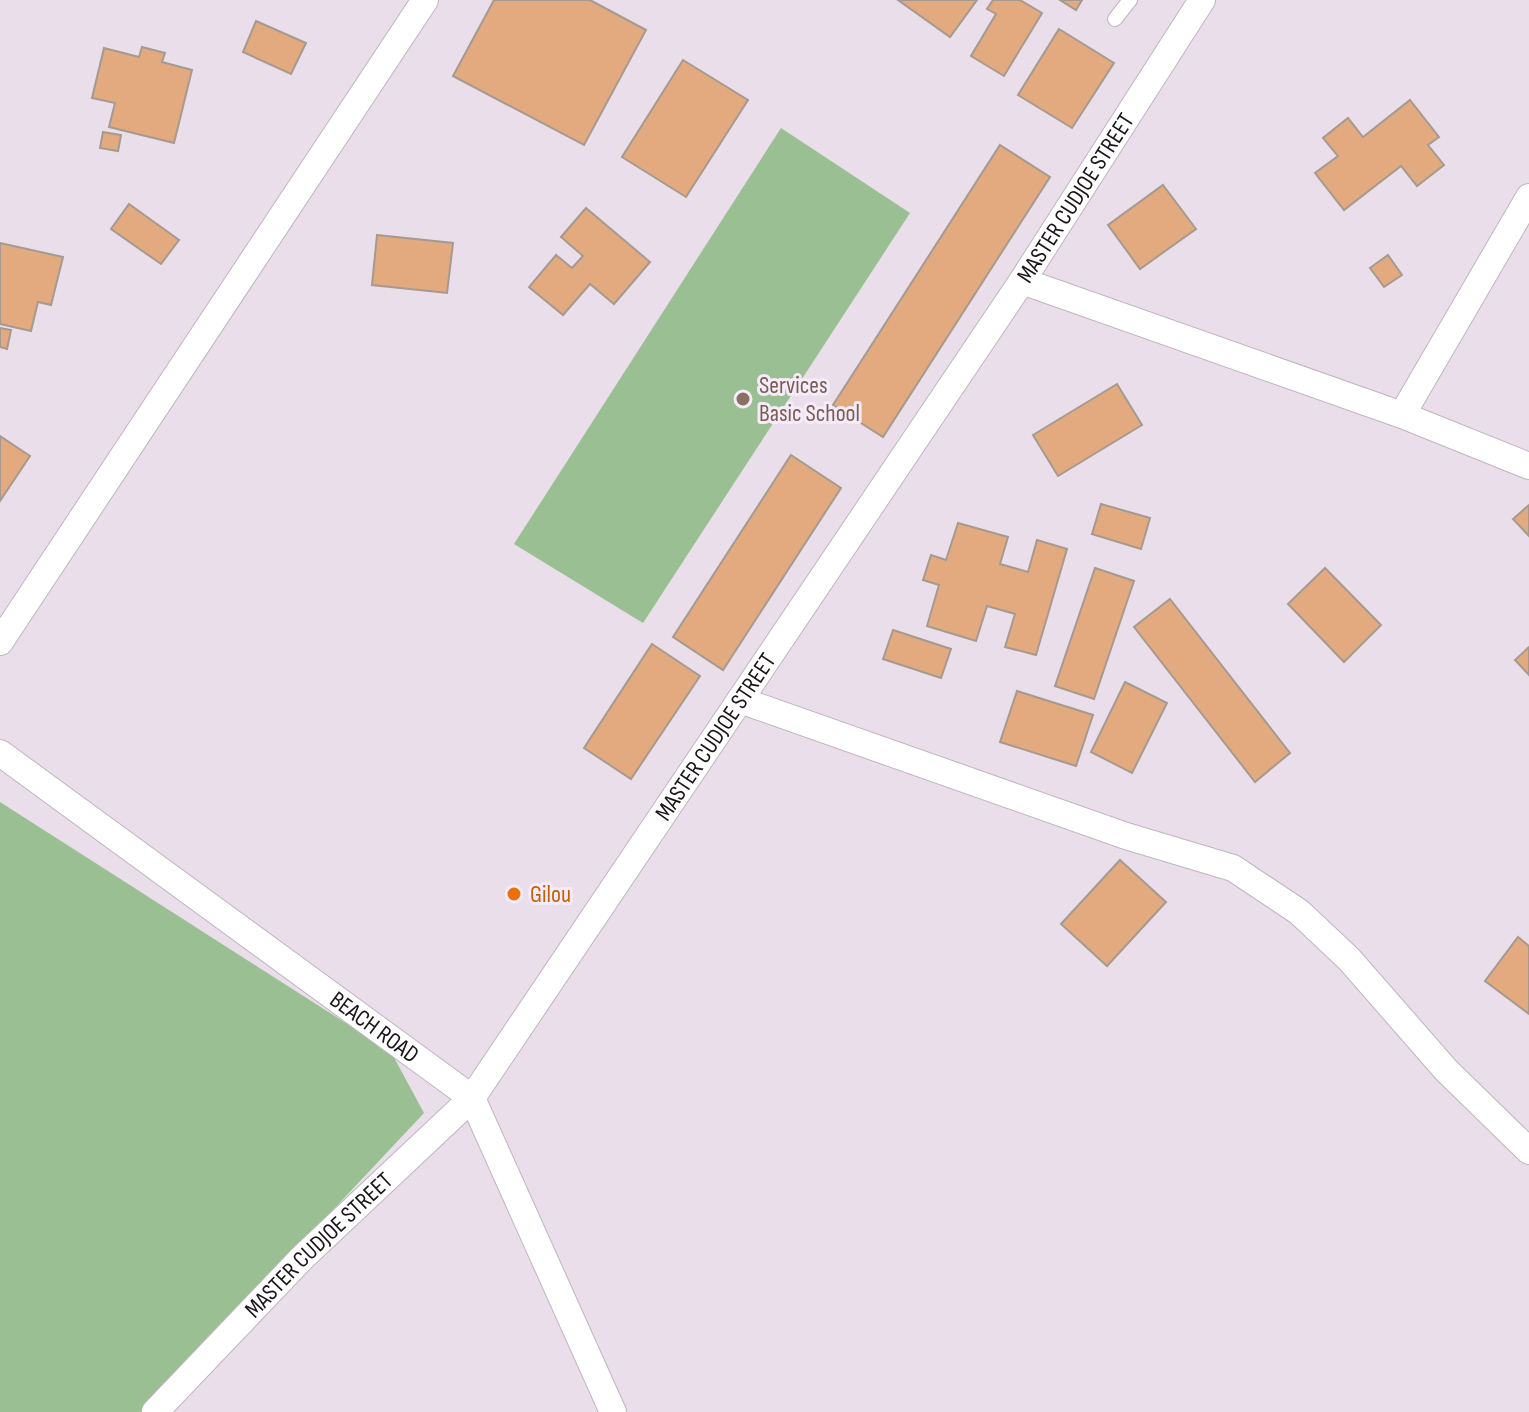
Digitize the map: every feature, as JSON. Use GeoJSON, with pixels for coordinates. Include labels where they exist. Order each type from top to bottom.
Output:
{"type":"FeatureCollection","features":[{"type":"Feature","properties":{"kind":"street"},"geometry":{"type":"LineString","coordinates":[[0,642],[425,0]]}},
{"type":"Feature","properties":{"kind":"street","name":"MASTER CUDJOE STREET"},"geometry":{"type":"LineString","coordinates":[[155,1412],[302,1258],[472,1098],[1022,281],[1202,0]]}},
{"type":"Feature","properties":{"kind":"street"},"geometry":{"type":"LineString","coordinates":[[1402,415],[1529,197]]}},
{"type":"Feature","properties":{"kind":"street"},"geometry":{"type":"LineString","coordinates":[[1022,281],[1402,415],[1529,466]]}},
{"type":"Feature","properties":{"kind":"street"},"geometry":{"type":"LineString","coordinates":[[740,700],[1126,836],[1233,868],[1299,912],[1339,950],[1446,1070],[1529,1151]]}},
{"type":"Feature","properties":{"kind":"street","name":"BEACH ROAD"},"geometry":{"type":"LineString","coordinates":[[0,753],[472,1098],[613,1412]]}},
{"type":"Feature","properties":{"kind":"lane"},"geometry":{"type":"LineString","coordinates":[[1115,19],[1130,0]]}},
{"type":"Feature","properties":{"kind":"green space"},"geometry":{"type":"Polygon","coordinates":[[[781,128],[910,213],[643,623],[514,544],[781,128]]]}},
{"type":"Feature","properties":{"kind":"green space"},"geometry":{"type":"Polygon","coordinates":[[[0,802],[391,1052],[424,1113],[143,1412],[0,1412],[0,802]]]}},
{"type":"Feature","properties":{"kind":"building"},"geometry":{"type":"Polygon","coordinates":[[[494,0],[590,0],[646,30],[584,145],[453,76],[494,0]]]}},
{"type":"Feature","properties":{"kind":"building"},"geometry":{"type":"Polygon","coordinates":[[[898,0],[977,0],[950,37],[898,0]]]}},
{"type":"Feature","properties":{"kind":"building"},"geometry":{"type":"Polygon","coordinates":[[[993,0],[1020,0],[1042,13],[1004,76],[971,56],[996,14],[987,9],[993,0]]]}},
{"type":"Feature","properties":{"kind":"building"},"geometry":{"type":"Polygon","coordinates":[[[1060,0],[1082,0],[1076,10],[1060,0]]]}},
{"type":"Feature","properties":{"kind":"building"},"geometry":{"type":"Polygon","coordinates":[[[256,21],[306,43],[291,74],[243,52],[256,21]]]}},
{"type":"Feature","properties":{"kind":"building"},"geometry":{"type":"Polygon","coordinates":[[[1059,29],[1114,63],[1072,128],[1018,95],[1059,29]]]}},
{"type":"Feature","properties":{"kind":"building"},"geometry":{"type":"Polygon","coordinates":[[[142,47],[165,53],[162,62],[192,70],[174,143],[109,127],[115,103],[92,98],[104,48],[139,57],[142,47]]]}},
{"type":"Feature","properties":{"kind":"building"},"geometry":{"type":"Polygon","coordinates":[[[683,60],[748,100],[686,197],[622,157],[683,60]]]}},
{"type":"Feature","properties":{"kind":"building"},"geometry":{"type":"Polygon","coordinates":[[[1410,100],[1439,137],[1428,145],[1444,165],[1417,186],[1401,166],[1344,210],[1315,173],[1338,156],[1323,138],[1348,118],[1363,137],[1410,100]]]}},
{"type":"Feature","properties":{"kind":"building"},"geometry":{"type":"Polygon","coordinates":[[[103,132],[121,135],[118,151],[100,148],[103,132]]]}},
{"type":"Feature","properties":{"kind":"building"},"geometry":{"type":"Polygon","coordinates":[[[1000,145],[1050,177],[883,437],[833,405],[1000,145]]]}},
{"type":"Feature","properties":{"kind":"building"},"geometry":{"type":"Polygon","coordinates":[[[1163,185],[1196,229],[1140,269],[1108,225],[1163,185]]]}},
{"type":"Feature","properties":{"kind":"building"},"geometry":{"type":"Polygon","coordinates":[[[129,204],[179,240],[161,264],[111,229],[129,204]]]}},
{"type":"Feature","properties":{"kind":"building"},"geometry":{"type":"Polygon","coordinates":[[[586,208],[650,262],[614,304],[590,284],[563,315],[529,287],[556,255],[572,268],[583,256],[561,237],[586,208]]]}},
{"type":"Feature","properties":{"kind":"building"},"geometry":{"type":"Polygon","coordinates":[[[377,235],[453,243],[447,293],[372,285],[377,235]]]}},
{"type":"Feature","properties":{"kind":"building"},"geometry":{"type":"Polygon","coordinates":[[[0,243],[63,257],[51,305],[38,302],[31,331],[0,324],[0,243]]]}},
{"type":"Feature","properties":{"kind":"building"},"geometry":{"type":"Polygon","coordinates":[[[1388,255],[1402,275],[1384,287],[1370,268],[1388,255]]]}},
{"type":"Feature","properties":{"kind":"building"},"geometry":{"type":"Polygon","coordinates":[[[0,328],[11,330],[7,349],[0,347],[0,328]]]}},
{"type":"Feature","properties":{"kind":"building"},"geometry":{"type":"Polygon","coordinates":[[[1117,384],[1142,425],[1058,476],[1033,435],[1117,384]]]}},
{"type":"Feature","properties":{"kind":"building"},"geometry":{"type":"Polygon","coordinates":[[[0,436],[30,456],[0,501],[0,436]]]}},
{"type":"Feature","properties":{"kind":"building"},"geometry":{"type":"Polygon","coordinates":[[[791,455],[841,488],[723,670],[673,637],[791,455]]]}},
{"type":"Feature","properties":{"kind":"building"},"geometry":{"type":"Polygon","coordinates":[[[1101,504],[1150,518],[1141,549],[1092,534],[1101,504]]]}},
{"type":"Feature","properties":{"kind":"building"},"geometry":{"type":"Polygon","coordinates":[[[1529,505],[1529,536],[1513,519],[1529,505]]]}},
{"type":"Feature","properties":{"kind":"building"},"geometry":{"type":"Polygon","coordinates":[[[958,523],[1008,537],[1000,564],[1028,572],[1037,540],[1067,549],[1036,655],[1005,647],[1015,614],[987,606],[976,641],[927,626],[939,585],[923,580],[931,555],[946,560],[958,523]]]}},
{"type":"Feature","properties":{"kind":"building"},"geometry":{"type":"Polygon","coordinates":[[[1095,568],[1134,581],[1094,699],[1055,686],[1095,568]]]}},
{"type":"Feature","properties":{"kind":"building"},"geometry":{"type":"Polygon","coordinates":[[[1325,568],[1381,625],[1344,662],[1288,604],[1325,568]]]}},
{"type":"Feature","properties":{"kind":"building"},"geometry":{"type":"Polygon","coordinates":[[[1170,599],[1290,753],[1255,782],[1134,627],[1170,599]]]}},
{"type":"Feature","properties":{"kind":"building"},"geometry":{"type":"Polygon","coordinates":[[[893,630],[951,649],[941,678],[883,659],[893,630]]]}},
{"type":"Feature","properties":{"kind":"building"},"geometry":{"type":"Polygon","coordinates":[[[652,644],[700,676],[631,779],[584,748],[652,644]]]}},
{"type":"Feature","properties":{"kind":"building"},"geometry":{"type":"Polygon","coordinates":[[[1529,647],[1529,675],[1515,660],[1529,647]]]}},
{"type":"Feature","properties":{"kind":"building"},"geometry":{"type":"Polygon","coordinates":[[[1125,682],[1167,703],[1132,773],[1091,752],[1125,682]]]}},
{"type":"Feature","properties":{"kind":"building"},"geometry":{"type":"Polygon","coordinates":[[[1017,691],[1093,715],[1076,766],[1000,742],[1017,691]]]}},
{"type":"Feature","properties":{"kind":"building"},"geometry":{"type":"Polygon","coordinates":[[[1120,860],[1166,902],[1107,966],[1061,924],[1120,860]]]}},
{"type":"Feature","properties":{"kind":"building"},"geometry":{"type":"Polygon","coordinates":[[[1518,937],[1529,946],[1529,1014],[1485,981],[1518,937]]]}},
{"type":"Feature","properties":{"kind":"place","name":"Services Basic School"},"geometry":{"type":"Point","coordinates":[743,399]}},
{"type":"Feature","properties":{"kind":"place","name":"Gilou"},"geometry":{"type":"Point","coordinates":[514,894]}}]}
